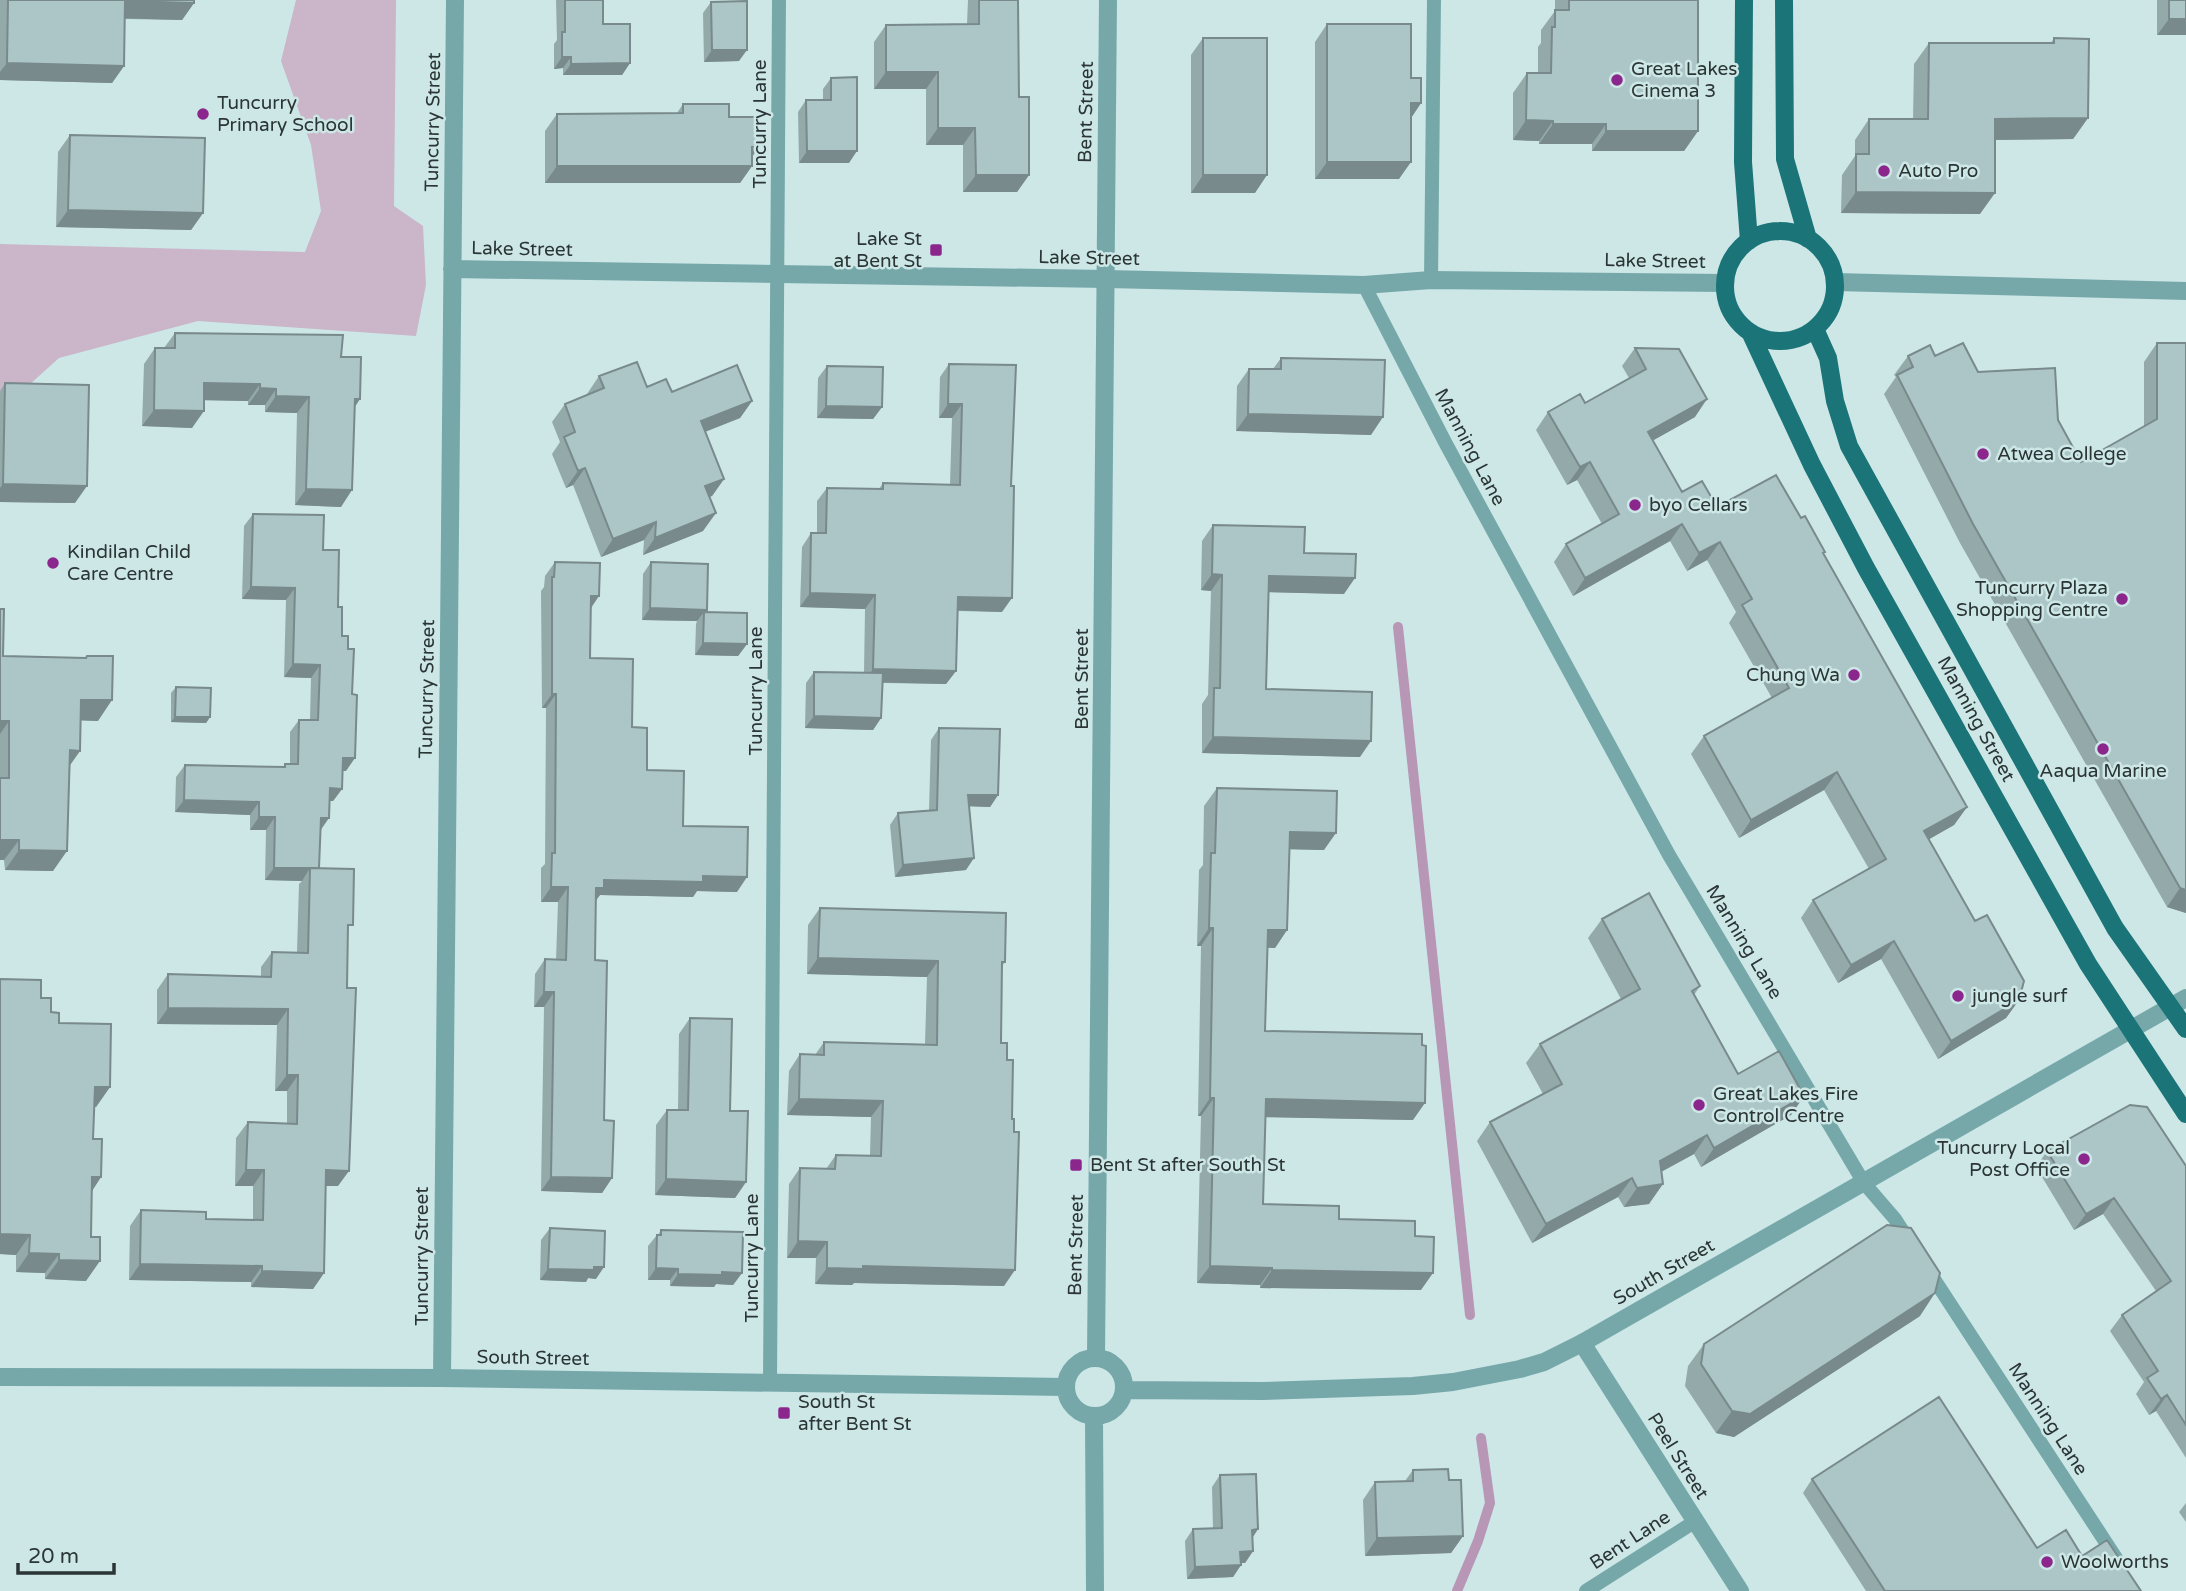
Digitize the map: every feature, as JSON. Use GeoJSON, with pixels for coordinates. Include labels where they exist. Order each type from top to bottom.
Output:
{"type":"FeatureCollection","features":[{"type":"Feature","properties":{"kind":"main road"},"geometry":{"type":"LineString","coordinates":[[1744,0],[1743,162],[1749,241]]}},
{"type":"Feature","properties":{"kind":"main road"},"geometry":{"type":"LineString","coordinates":[[1784,0],[1785,159],[1808,239]]}},
{"type":"Feature","properties":{"kind":"main road"},"geometry":{"type":"LineString","coordinates":[[1778,231],[1794,233],[1808,239],[1827,257],[1835,282],[1834,296],[1830,309],[1815,329],[1798,338],[1781,341],[1750,332],[1739,322],[1731,310],[1725,283],[1733,259],[1749,241],[1762,234],[1778,231]]}},
{"type":"Feature","properties":{"kind":"main road","name":"Manning Street"},"geometry":{"type":"LineString","coordinates":[[1815,329],[1828,358],[1835,401],[1849,446],[2115,928],[2186,1029]]}},
{"type":"Feature","properties":{"kind":"main road","name":"Manning Street"},"geometry":{"type":"LineString","coordinates":[[1750,332],[1812,465],[1866,568],[2088,964],[2186,1114]]}},
{"type":"Feature","properties":{"kind":"street","name":"Tuncurry Street"},"geometry":{"type":"LineString","coordinates":[[442,1378],[455,0]]}},
{"type":"Feature","properties":{"kind":"street","name":"Bent Street"},"geometry":{"type":"LineString","coordinates":[[1096,1358],[1108,0]]}},
{"type":"Feature","properties":{"kind":"street","name":"Lake Street"},"geometry":{"type":"LineString","coordinates":[[452,269],[1364,285],[1431,280],[1725,283]]}},
{"type":"Feature","properties":{"kind":"street"},"geometry":{"type":"LineString","coordinates":[[1835,282],[2186,291]]}},
{"type":"Feature","properties":{"kind":"street","name":"South Street"},"geometry":{"type":"LineString","coordinates":[[1124,1390],[1262,1391],[1413,1386],[1453,1382],[1544,1362],[1582,1343],[2186,999]]}},
{"type":"Feature","properties":{"kind":"street","name":"Peel Street"},"geometry":{"type":"LineString","coordinates":[[1582,1343],[1694,1522],[1741,1591]]}},
{"type":"Feature","properties":{"kind":"street"},"geometry":{"type":"LineString","coordinates":[[1096,1358],[1107,1360],[1117,1367],[1123,1377],[1124,1390],[1115,1409],[1094,1417],[1083,1415],[1073,1408],[1067,1399],[1065,1387],[1067,1376],[1074,1366],[1084,1360],[1096,1358]]}},
{"type":"Feature","properties":{"kind":"street","name":"South Street"},"geometry":{"type":"LineString","coordinates":[[0,1377],[442,1378],[1065,1387]]}},
{"type":"Feature","properties":{"kind":"street"},"geometry":{"type":"LineString","coordinates":[[1094,1417],[1095,1591]]}},
{"type":"Feature","properties":{"kind":"lane","name":"Tuncurry Lane"},"geometry":{"type":"LineString","coordinates":[[770,1382],[779,0]]}},
{"type":"Feature","properties":{"kind":"lane"},"geometry":{"type":"LineString","coordinates":[[1431,280],[1434,0]]}},
{"type":"Feature","properties":{"kind":"lane","name":"Manning Lane"},"geometry":{"type":"LineString","coordinates":[[1364,285],[1446,444],[1669,855],[1864,1183],[1895,1219],[2124,1569]]}},
{"type":"Feature","properties":{"kind":"lane","name":"Bent Lane"},"geometry":{"type":"LineString","coordinates":[[1586,1591],[1694,1522]]}},
{"type":"Feature","properties":{"kind":"shaded area"},"geometry":{"type":"Polygon","coordinates":[[[296,0],[396,0],[394,206],[423,226],[426,285],[416,336],[198,321],[59,358],[29,385],[0,394],[0,244],[305,252],[321,211],[311,145],[281,61],[296,0]]]}},
{"type":"Feature","properties":{"kind":"building"},"geometry":{"type":"Polygon","coordinates":[[[8,0],[194,0],[194,3],[125,1],[124,66],[7,63],[8,0]]]}},
{"type":"Feature","properties":{"kind":"building"},"geometry":{"type":"Polygon","coordinates":[[[565,0],[603,0],[603,24],[630,24],[630,63],[571,64],[571,57],[562,57],[565,0]]]}},
{"type":"Feature","properties":{"kind":"building"},"geometry":{"type":"Polygon","coordinates":[[[979,0],[1018,0],[1019,97],[1029,97],[1029,175],[976,175],[975,128],[938,128],[938,72],[886,72],[886,25],[979,24],[979,0]]]}},
{"type":"Feature","properties":{"kind":"building"},"geometry":{"type":"Polygon","coordinates":[[[1569,0],[1698,0],[1698,131],[1606,131],[1606,124],[1553,124],[1553,121],[1526,120],[1527,73],[1551,73],[1555,10],[1569,10],[1569,0]]]}},
{"type":"Feature","properties":{"kind":"building"},"geometry":{"type":"Polygon","coordinates":[[[2169,0],[2186,0],[2186,19],[2169,19],[2169,0]]]}},
{"type":"Feature","properties":{"kind":"building"},"geometry":{"type":"Polygon","coordinates":[[[747,1],[747,50],[712,50],[711,2],[747,1]]]}},
{"type":"Feature","properties":{"kind":"building"},"geometry":{"type":"Polygon","coordinates":[[[1327,24],[1411,24],[1411,78],[1421,78],[1421,103],[1411,103],[1411,162],[1327,162],[1327,24]]]}},
{"type":"Feature","properties":{"kind":"building"},"geometry":{"type":"Polygon","coordinates":[[[1203,38],[1267,38],[1267,175],[1203,175],[1203,38]]]}},
{"type":"Feature","properties":{"kind":"building"},"geometry":{"type":"Polygon","coordinates":[[[2054,38],[2089,39],[2088,118],[1995,119],[1995,193],[1856,192],[1856,154],[1869,154],[1869,119],[1928,119],[1929,43],[2054,43],[2054,38]]]}},
{"type":"Feature","properties":{"kind":"building"},"geometry":{"type":"Polygon","coordinates":[[[857,77],[857,151],[807,151],[806,100],[831,100],[831,78],[857,77]]]}},
{"type":"Feature","properties":{"kind":"building"},"geometry":{"type":"Polygon","coordinates":[[[683,104],[729,104],[729,117],[759,117],[759,147],[752,147],[752,166],[557,166],[557,114],[683,113],[683,104]]]}},
{"type":"Feature","properties":{"kind":"building"},"geometry":{"type":"Polygon","coordinates":[[[70,135],[205,138],[203,213],[68,210],[70,135]]]}},
{"type":"Feature","properties":{"kind":"building"},"geometry":{"type":"Polygon","coordinates":[[[175,333],[343,335],[341,357],[361,357],[360,399],[355,399],[352,490],[306,489],[309,397],[276,396],[276,389],[260,388],[260,384],[204,383],[204,411],[154,410],[155,348],[175,348],[175,333]]]}},
{"type":"Feature","properties":{"kind":"building"},"geometry":{"type":"Polygon","coordinates":[[[1963,343],[1978,372],[2055,368],[2058,420],[2081,462],[2157,419],[2157,343],[2186,343],[2186,890],[2180,888],[1973,524],[1897,375],[1913,367],[1908,356],[1930,345],[1935,356],[1963,343]]]}},
{"type":"Feature","properties":{"kind":"building"},"geometry":{"type":"Polygon","coordinates":[[[1635,348],[1679,349],[1707,399],[1648,432],[1682,492],[1702,481],[1717,507],[1776,475],[1801,518],[1805,516],[1825,552],[1823,553],[1967,807],[1924,831],[1975,921],[1987,915],[2024,981],[2019,1000],[1951,1041],[1894,941],[1851,965],[1813,900],[1886,859],[1837,772],[1751,820],[1704,736],[1789,688],[1742,605],[1752,599],[1720,542],[1699,553],[1682,524],[1585,578],[1566,544],[1619,514],[1590,462],[1580,467],[1548,412],[1580,394],[1585,403],[1646,369],[1635,348]]]}},
{"type":"Feature","properties":{"kind":"building"},"geometry":{"type":"Polygon","coordinates":[[[1281,358],[1385,360],[1383,417],[1248,414],[1249,369],[1281,369],[1281,358]]]}},
{"type":"Feature","properties":{"kind":"building"},"geometry":{"type":"Polygon","coordinates":[[[637,362],[647,387],[666,379],[672,392],[737,365],[752,401],[701,421],[724,479],[705,486],[716,513],[655,538],[656,522],[613,539],[585,468],[578,471],[564,437],[575,432],[565,404],[604,388],[599,376],[637,362]]]}},
{"type":"Feature","properties":{"kind":"building"},"geometry":{"type":"Polygon","coordinates":[[[949,364],[1016,365],[1011,486],[1014,486],[1012,598],[958,597],[956,671],[873,669],[875,595],[810,593],[811,533],[826,533],[827,488],[883,489],[883,483],[960,485],[962,404],[948,404],[949,364]]]}},
{"type":"Feature","properties":{"kind":"building"},"geometry":{"type":"Polygon","coordinates":[[[827,366],[883,367],[882,407],[826,406],[827,366]]]}},
{"type":"Feature","properties":{"kind":"building"},"geometry":{"type":"Polygon","coordinates":[[[5,383],[89,385],[87,486],[3,484],[5,383]]]}},
{"type":"Feature","properties":{"kind":"building"},"geometry":{"type":"Polygon","coordinates":[[[253,514],[324,515],[323,550],[339,550],[338,607],[342,607],[342,636],[348,636],[348,649],[354,649],[352,694],[357,695],[355,758],[343,758],[342,789],[330,788],[329,818],[321,818],[319,868],[274,868],[275,817],[259,817],[259,802],[184,800],[185,765],[285,767],[285,764],[298,764],[299,720],[318,720],[320,665],[293,664],[295,588],[251,587],[253,514]]]}},
{"type":"Feature","properties":{"kind":"building"},"geometry":{"type":"Polygon","coordinates":[[[1213,525],[1305,527],[1304,553],[1356,554],[1355,578],[1269,576],[1266,689],[1372,692],[1371,741],[1213,737],[1214,688],[1220,688],[1222,575],[1212,574],[1213,525]]]}},
{"type":"Feature","properties":{"kind":"building"},"geometry":{"type":"Polygon","coordinates":[[[555,562],[600,563],[599,596],[591,596],[590,658],[633,659],[632,727],[647,728],[647,770],[684,771],[683,826],[748,827],[747,877],[703,876],[703,882],[604,880],[604,888],[596,888],[595,960],[607,961],[604,1120],[614,1121],[612,1178],[551,1177],[554,992],[544,992],[545,959],[566,960],[568,887],[551,887],[552,853],[555,853],[556,694],[552,694],[552,577],[555,562]]]}},
{"type":"Feature","properties":{"kind":"building"},"geometry":{"type":"Polygon","coordinates":[[[651,562],[708,564],[707,610],[650,608],[651,562]]]}},
{"type":"Feature","properties":{"kind":"building"},"geometry":{"type":"Polygon","coordinates":[[[0,609],[4,609],[3,656],[113,656],[112,700],[81,700],[80,751],[70,750],[67,851],[19,850],[19,840],[0,840],[0,778],[9,778],[9,721],[0,721],[0,609]]]}},
{"type":"Feature","properties":{"kind":"building"},"geometry":{"type":"Polygon","coordinates":[[[704,612],[747,613],[747,644],[703,643],[704,612]]]}},
{"type":"Feature","properties":{"kind":"building"},"geometry":{"type":"Polygon","coordinates":[[[814,672],[883,673],[881,718],[814,716],[814,672]]]}},
{"type":"Feature","properties":{"kind":"building"},"geometry":{"type":"Polygon","coordinates":[[[176,687],[211,688],[210,717],[175,717],[176,687]]]}},
{"type":"Feature","properties":{"kind":"building"},"geometry":{"type":"Polygon","coordinates":[[[939,728],[1000,729],[998,795],[968,795],[974,858],[903,865],[898,813],[937,810],[939,728]]]}},
{"type":"Feature","properties":{"kind":"building"},"geometry":{"type":"Polygon","coordinates":[[[1217,788],[1337,791],[1336,833],[1290,832],[1287,930],[1268,930],[1265,1031],[1422,1034],[1422,1045],[1426,1046],[1425,1103],[1266,1099],[1263,1204],[1339,1206],[1339,1219],[1415,1221],[1415,1236],[1434,1237],[1433,1273],[1210,1266],[1214,1098],[1210,1098],[1213,928],[1209,928],[1211,853],[1215,853],[1217,788]]]}},
{"type":"Feature","properties":{"kind":"building"},"geometry":{"type":"Polygon","coordinates":[[[310,868],[354,869],[353,925],[348,925],[347,988],[356,988],[349,1171],[326,1170],[324,1273],[262,1271],[262,1266],[140,1264],[141,1210],[206,1212],[206,1219],[263,1220],[264,1170],[246,1170],[248,1122],[297,1124],[298,1075],[287,1075],[288,1009],[168,1008],[168,974],[271,977],[272,952],[308,953],[310,868]]]}},
{"type":"Feature","properties":{"kind":"building"},"geometry":{"type":"Polygon","coordinates":[[[1649,893],[1700,986],[1692,991],[1738,1074],[1779,1051],[1804,1096],[1714,1148],[1707,1135],[1660,1161],[1663,1184],[1637,1188],[1632,1178],[1546,1224],[1490,1122],[1562,1084],[1540,1044],[1640,989],[1602,919],[1649,893]]]}},
{"type":"Feature","properties":{"kind":"building"},"geometry":{"type":"Polygon","coordinates":[[[820,908],[1006,913],[1005,962],[1002,962],[1001,1043],[1007,1043],[1007,1060],[1013,1060],[1012,1119],[1014,1132],[1019,1132],[1015,1270],[863,1266],[863,1269],[827,1268],[827,1242],[798,1241],[800,1168],[835,1169],[836,1155],[881,1156],[883,1101],[799,1099],[800,1054],[824,1055],[824,1042],[937,1045],[938,961],[818,958],[820,908]]]}},
{"type":"Feature","properties":{"kind":"building"},"geometry":{"type":"Polygon","coordinates":[[[0,979],[41,980],[41,998],[51,998],[51,1012],[59,1013],[59,1023],[111,1024],[110,1087],[95,1087],[93,1139],[102,1139],[101,1177],[92,1177],[91,1237],[100,1237],[100,1261],[59,1260],[59,1254],[29,1253],[30,1235],[0,1234],[0,979]]]}},
{"type":"Feature","properties":{"kind":"building"},"geometry":{"type":"Polygon","coordinates":[[[690,1018],[732,1019],[730,1111],[748,1111],[746,1182],[666,1179],[667,1110],[688,1110],[690,1018]]]}},
{"type":"Feature","properties":{"kind":"building"},"geometry":{"type":"Polygon","coordinates":[[[2130,1105],[2147,1107],[2186,1166],[2186,1425],[2167,1395],[2161,1399],[2147,1378],[2158,1371],[2122,1315],[2171,1281],[2114,1198],[2086,1214],[2047,1151],[2130,1105]]]}},
{"type":"Feature","properties":{"kind":"building"},"geometry":{"type":"Polygon","coordinates":[[[1887,1225],[1911,1228],[1940,1273],[1935,1293],[1750,1414],[1732,1411],[1701,1364],[1704,1344],[1887,1225]]]}},
{"type":"Feature","properties":{"kind":"building"},"geometry":{"type":"Polygon","coordinates":[[[550,1228],[605,1231],[604,1267],[594,1267],[594,1270],[548,1269],[550,1228]]]}},
{"type":"Feature","properties":{"kind":"building"},"geometry":{"type":"Polygon","coordinates":[[[661,1230],[743,1232],[742,1273],[678,1274],[678,1269],[656,1268],[657,1235],[661,1235],[661,1230]]]}},
{"type":"Feature","properties":{"kind":"building"},"geometry":{"type":"Polygon","coordinates":[[[1939,1397],[2037,1548],[2066,1530],[2082,1556],[2107,1540],[2141,1591],[1885,1591],[1812,1479],[1939,1397]]]}},
{"type":"Feature","properties":{"kind":"building"},"geometry":{"type":"Polygon","coordinates":[[[1448,1469],[1449,1480],[1461,1480],[1463,1536],[1377,1538],[1375,1482],[1413,1481],[1413,1470],[1448,1469]]]}},
{"type":"Feature","properties":{"kind":"building"},"geometry":{"type":"Polygon","coordinates":[[[1256,1474],[1258,1529],[1252,1530],[1253,1551],[1240,1552],[1241,1565],[1195,1567],[1193,1529],[1222,1528],[1220,1475],[1256,1474]]]}},
{"type":"Feature","properties":{"kind":"waterway"},"geometry":{"type":"LineString","coordinates":[[1398,627],[1470,1315]]}},
{"type":"Feature","properties":{"kind":"waterway"},"geometry":{"type":"LineString","coordinates":[[1457,1591],[1478,1541],[1490,1503],[1481,1438]]}},
{"type":"Feature","properties":{"kind":"place","name":"Great Lakes Cinema 3"},"geometry":{"type":"Point","coordinates":[1617,80]}},
{"type":"Feature","properties":{"kind":"place","name":"Tuncurry Primary School"},"geometry":{"type":"Point","coordinates":[203,114]}},
{"type":"Feature","properties":{"kind":"place","name":"Auto Pro"},"geometry":{"type":"Point","coordinates":[1884,171]}},
{"type":"Feature","properties":{"kind":"place","name":"Lake St at Bent St"},"geometry":{"type":"Point","coordinates":[936,250]}},
{"type":"Feature","properties":{"kind":"place","name":"Atwea College"},"geometry":{"type":"Point","coordinates":[1983,454]}},
{"type":"Feature","properties":{"kind":"place","name":"byo Cellars"},"geometry":{"type":"Point","coordinates":[1635,505]}},
{"type":"Feature","properties":{"kind":"place","name":"Kindilan Child Care Centre"},"geometry":{"type":"Point","coordinates":[53,563]}},
{"type":"Feature","properties":{"kind":"place","name":"Tuncurry Plaza Shopping Centre"},"geometry":{"type":"Point","coordinates":[2122,599]}},
{"type":"Feature","properties":{"kind":"place","name":"Chung Wa"},"geometry":{"type":"Point","coordinates":[1854,675]}},
{"type":"Feature","properties":{"kind":"place","name":"Aaqua Marine"},"geometry":{"type":"Point","coordinates":[2103,749]}},
{"type":"Feature","properties":{"kind":"place","name":"jungle surf"},"geometry":{"type":"Point","coordinates":[1958,996]}},
{"type":"Feature","properties":{"kind":"place","name":"Great Lakes Fire Control Centre"},"geometry":{"type":"Point","coordinates":[1699,1105]}},
{"type":"Feature","properties":{"kind":"place","name":"Tuncurry Local Post Office"},"geometry":{"type":"Point","coordinates":[2084,1159]}},
{"type":"Feature","properties":{"kind":"place","name":"Bent St after South St"},"geometry":{"type":"Point","coordinates":[1076,1165]}},
{"type":"Feature","properties":{"kind":"place","name":"South St after Bent St"},"geometry":{"type":"Point","coordinates":[784,1413]}},
{"type":"Feature","properties":{"kind":"place","name":"Woolworths"},"geometry":{"type":"Point","coordinates":[2047,1562]}}]}
